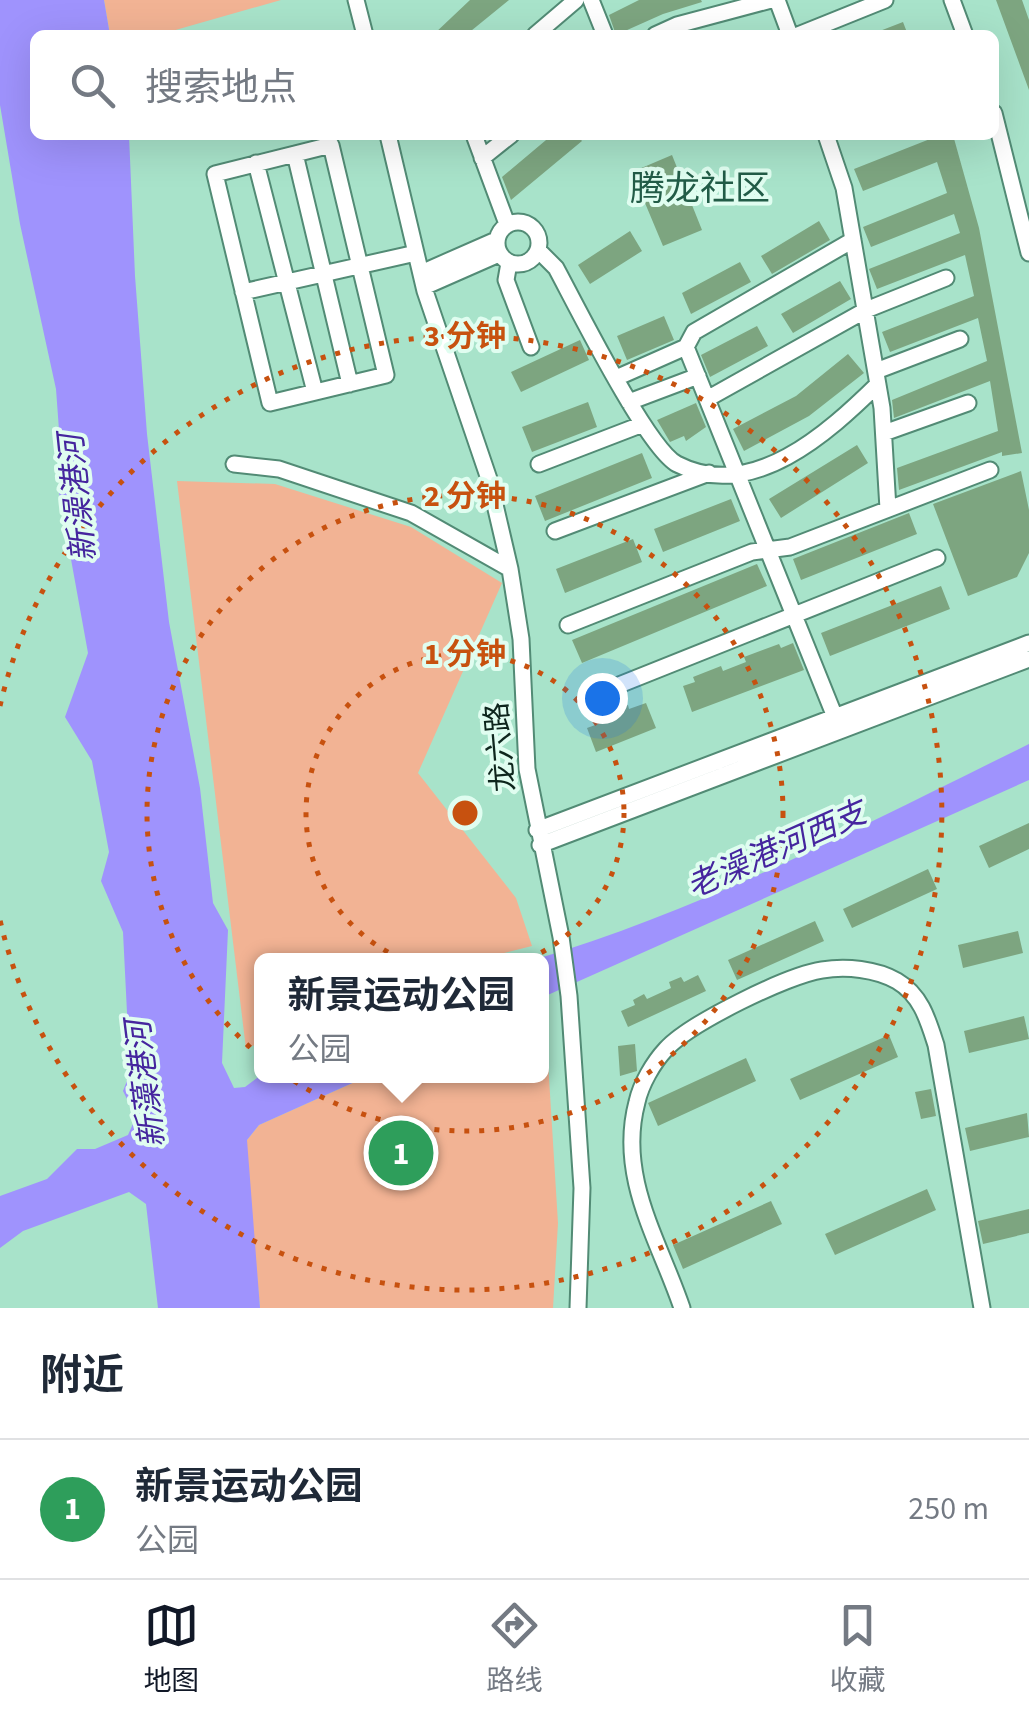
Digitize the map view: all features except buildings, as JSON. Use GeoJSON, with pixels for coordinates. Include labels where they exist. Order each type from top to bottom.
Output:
{"type":"FeatureCollection","features":[{"type":"Feature","properties":{"kind":"street"},"geometry":{"type":"LineString","coordinates":[[356,0],[363,30]]}},
{"type":"Feature","properties":{"kind":"street"},"geometry":{"type":"LineString","coordinates":[[541,30],[576,0]]}},
{"type":"Feature","properties":{"kind":"street"},"geometry":{"type":"LineString","coordinates":[[590,0],[603,30]]}},
{"type":"Feature","properties":{"kind":"street"},"geometry":{"type":"LineString","coordinates":[[666,30],[774,0],[788,30]]}},
{"type":"Feature","properties":{"kind":"street"},"geometry":{"type":"LineString","coordinates":[[810,30],[885,0]]}},
{"type":"Feature","properties":{"kind":"street"},"geometry":{"type":"LineString","coordinates":[[952,0],[963,30]]}},
{"type":"Feature","properties":{"kind":"street"},"geometry":{"type":"LineString","coordinates":[[999,134],[1029,253]]}},
{"type":"Feature","properties":{"kind":"street","name":"龙六路"},"geometry":{"type":"LineString","coordinates":[[389,140],[422,280],[489,479],[510,569],[520,638],[527,769],[561,937],[568,996],[582,1188],[578,1308]]}},
{"type":"Feature","properties":{"kind":"street"},"geometry":{"type":"LineString","coordinates":[[476,140],[507,224],[501,252],[506,280],[531,347]]}},
{"type":"Feature","properties":{"kind":"street"},"geometry":{"type":"LineString","coordinates":[[482,158],[505,140]]}},
{"type":"Feature","properties":{"kind":"street"},"geometry":{"type":"LineString","coordinates":[[828,140],[844,188],[866,310],[884,433],[888,509]]}},
{"type":"Feature","properties":{"kind":"street"},"geometry":{"type":"LineString","coordinates":[[330,145],[386,375],[270,403],[214,174],[256,164],[330,145]]}},
{"type":"Feature","properties":{"kind":"street"},"geometry":{"type":"LineString","coordinates":[[296,154],[350,384]]}},
{"type":"Feature","properties":{"kind":"street"},"geometry":{"type":"LineString","coordinates":[[256,164],[315,392]]}},
{"type":"Feature","properties":{"kind":"street"},"geometry":{"type":"LineString","coordinates":[[422,280],[501,252],[529,261],[538,250],[534,228],[522,221],[507,224]]}},
{"type":"Feature","properties":{"kind":"street"},"geometry":{"type":"LineString","coordinates":[[616,378],[686,347],[694,332],[853,240]]}},
{"type":"Feature","properties":{"kind":"street"},"geometry":{"type":"LineString","coordinates":[[538,250],[556,268],[630,402],[674,464],[709,473],[737,474],[784,459],[830,431],[877,378],[960,340]]}},
{"type":"Feature","properties":{"kind":"street"},"geometry":{"type":"LineString","coordinates":[[243,292],[416,253]]}},
{"type":"Feature","properties":{"kind":"street"},"geometry":{"type":"LineString","coordinates":[[708,399],[866,310],[946,278]]}},
{"type":"Feature","properties":{"kind":"street"},"geometry":{"type":"LineString","coordinates":[[686,347],[836,717]]}},
{"type":"Feature","properties":{"kind":"street"},"geometry":{"type":"LineString","coordinates":[[630,402],[698,376]]}},
{"type":"Feature","properties":{"kind":"street"},"geometry":{"type":"LineString","coordinates":[[884,433],[968,403]]}},
{"type":"Feature","properties":{"kind":"street"},"geometry":{"type":"LineString","coordinates":[[539,464],[644,424]]}},
{"type":"Feature","properties":{"kind":"street"},"geometry":{"type":"LineString","coordinates":[[234,464],[279,470],[411,513],[510,569]]}},
{"type":"Feature","properties":{"kind":"street"},"geometry":{"type":"LineString","coordinates":[[568,625],[752,552],[790,547],[990,470]]}},
{"type":"Feature","properties":{"kind":"street"},"geometry":{"type":"LineString","coordinates":[[555,531],[709,473]]}},
{"type":"Feature","properties":{"kind":"street"},"geometry":{"type":"LineString","coordinates":[[599,694],[937,558]]}},
{"type":"Feature","properties":{"kind":"street"},"geometry":{"type":"LineString","coordinates":[[539,838],[836,717],[1029,644]]}},
{"type":"Feature","properties":{"kind":"street"},"geometry":{"type":"LineString","coordinates":[[539,838],[1029,658]]}},
{"type":"Feature","properties":{"kind":"street"},"geometry":{"type":"LineString","coordinates":[[682,1308],[641,1206],[630,1162],[637,1101],[649,1072],[664,1050],[685,1032],[727,1008],[818,970],[844,968],[896,981],[914,994],[925,1012],[936,1045],[982,1308]]}},
{"type":"Feature","properties":{"kind":"shaded area"},"geometry":{"type":"Polygon","coordinates":[[[104,0],[281,0],[176,30],[109,30],[104,0]]]}},
{"type":"Feature","properties":{"kind":"shaded area"},"geometry":{"type":"Polygon","coordinates":[[[177,481],[275,484],[411,527],[502,583],[418,773],[516,898],[532,946],[504,953],[254,953],[254,1045],[246,1049],[177,481]]]}},
{"type":"Feature","properties":{"kind":"shaded area"},"geometry":{"type":"Polygon","coordinates":[[[549,1078],[558,1223],[553,1308],[260,1308],[247,1166],[247,1140],[259,1125],[352,1083],[549,1083],[549,1078]]]}},
{"type":"Feature","properties":{"kind":"water"},"geometry":{"type":"Polygon","coordinates":[[[0,0],[104,0],[109,30],[30,30],[30,140],[129,140],[147,434],[169,622],[200,788],[213,903],[228,930],[222,1063],[234,1088],[245,1087],[254,1080],[352,1083],[259,1125],[247,1140],[260,1308],[158,1308],[146,1204],[129,1192],[23,1231],[0,1248],[0,1196],[47,1179],[77,1149],[95,1149],[128,1135],[136,1117],[123,1091],[130,1073],[123,932],[101,881],[109,852],[92,761],[65,717],[88,653],[59,493],[71,450],[59,430],[56,389],[20,224],[0,105],[0,0]]]}},
{"type":"Feature","properties":{"kind":"water"},"geometry":{"type":"Polygon","coordinates":[[[1029,744],[1029,780],[549,994],[549,955],[661,916],[847,834],[1029,744]]]}},
{"type":"Feature","properties":{"kind":"place","name":"新景运动公园"},"geometry":{"type":"Point","coordinates":[401,1153]}},
{"type":"Feature","properties":{"kind":"district","name":"腾龙社区"},"geometry":{"type":"Point","coordinates":[700,188]}},
{"type":"Feature","properties":{"kind":"water label","name":"新澡港河"},"geometry":{"type":"Point","coordinates":[77,498]}},
{"type":"Feature","properties":{"kind":"water label","name":"老澡港河西支"},"geometry":{"type":"Point","coordinates":[776,849]}},
{"type":"Feature","properties":{"kind":"water label","name":"新藻港河"},"geometry":{"type":"Point","coordinates":[145,1084]}}]}
